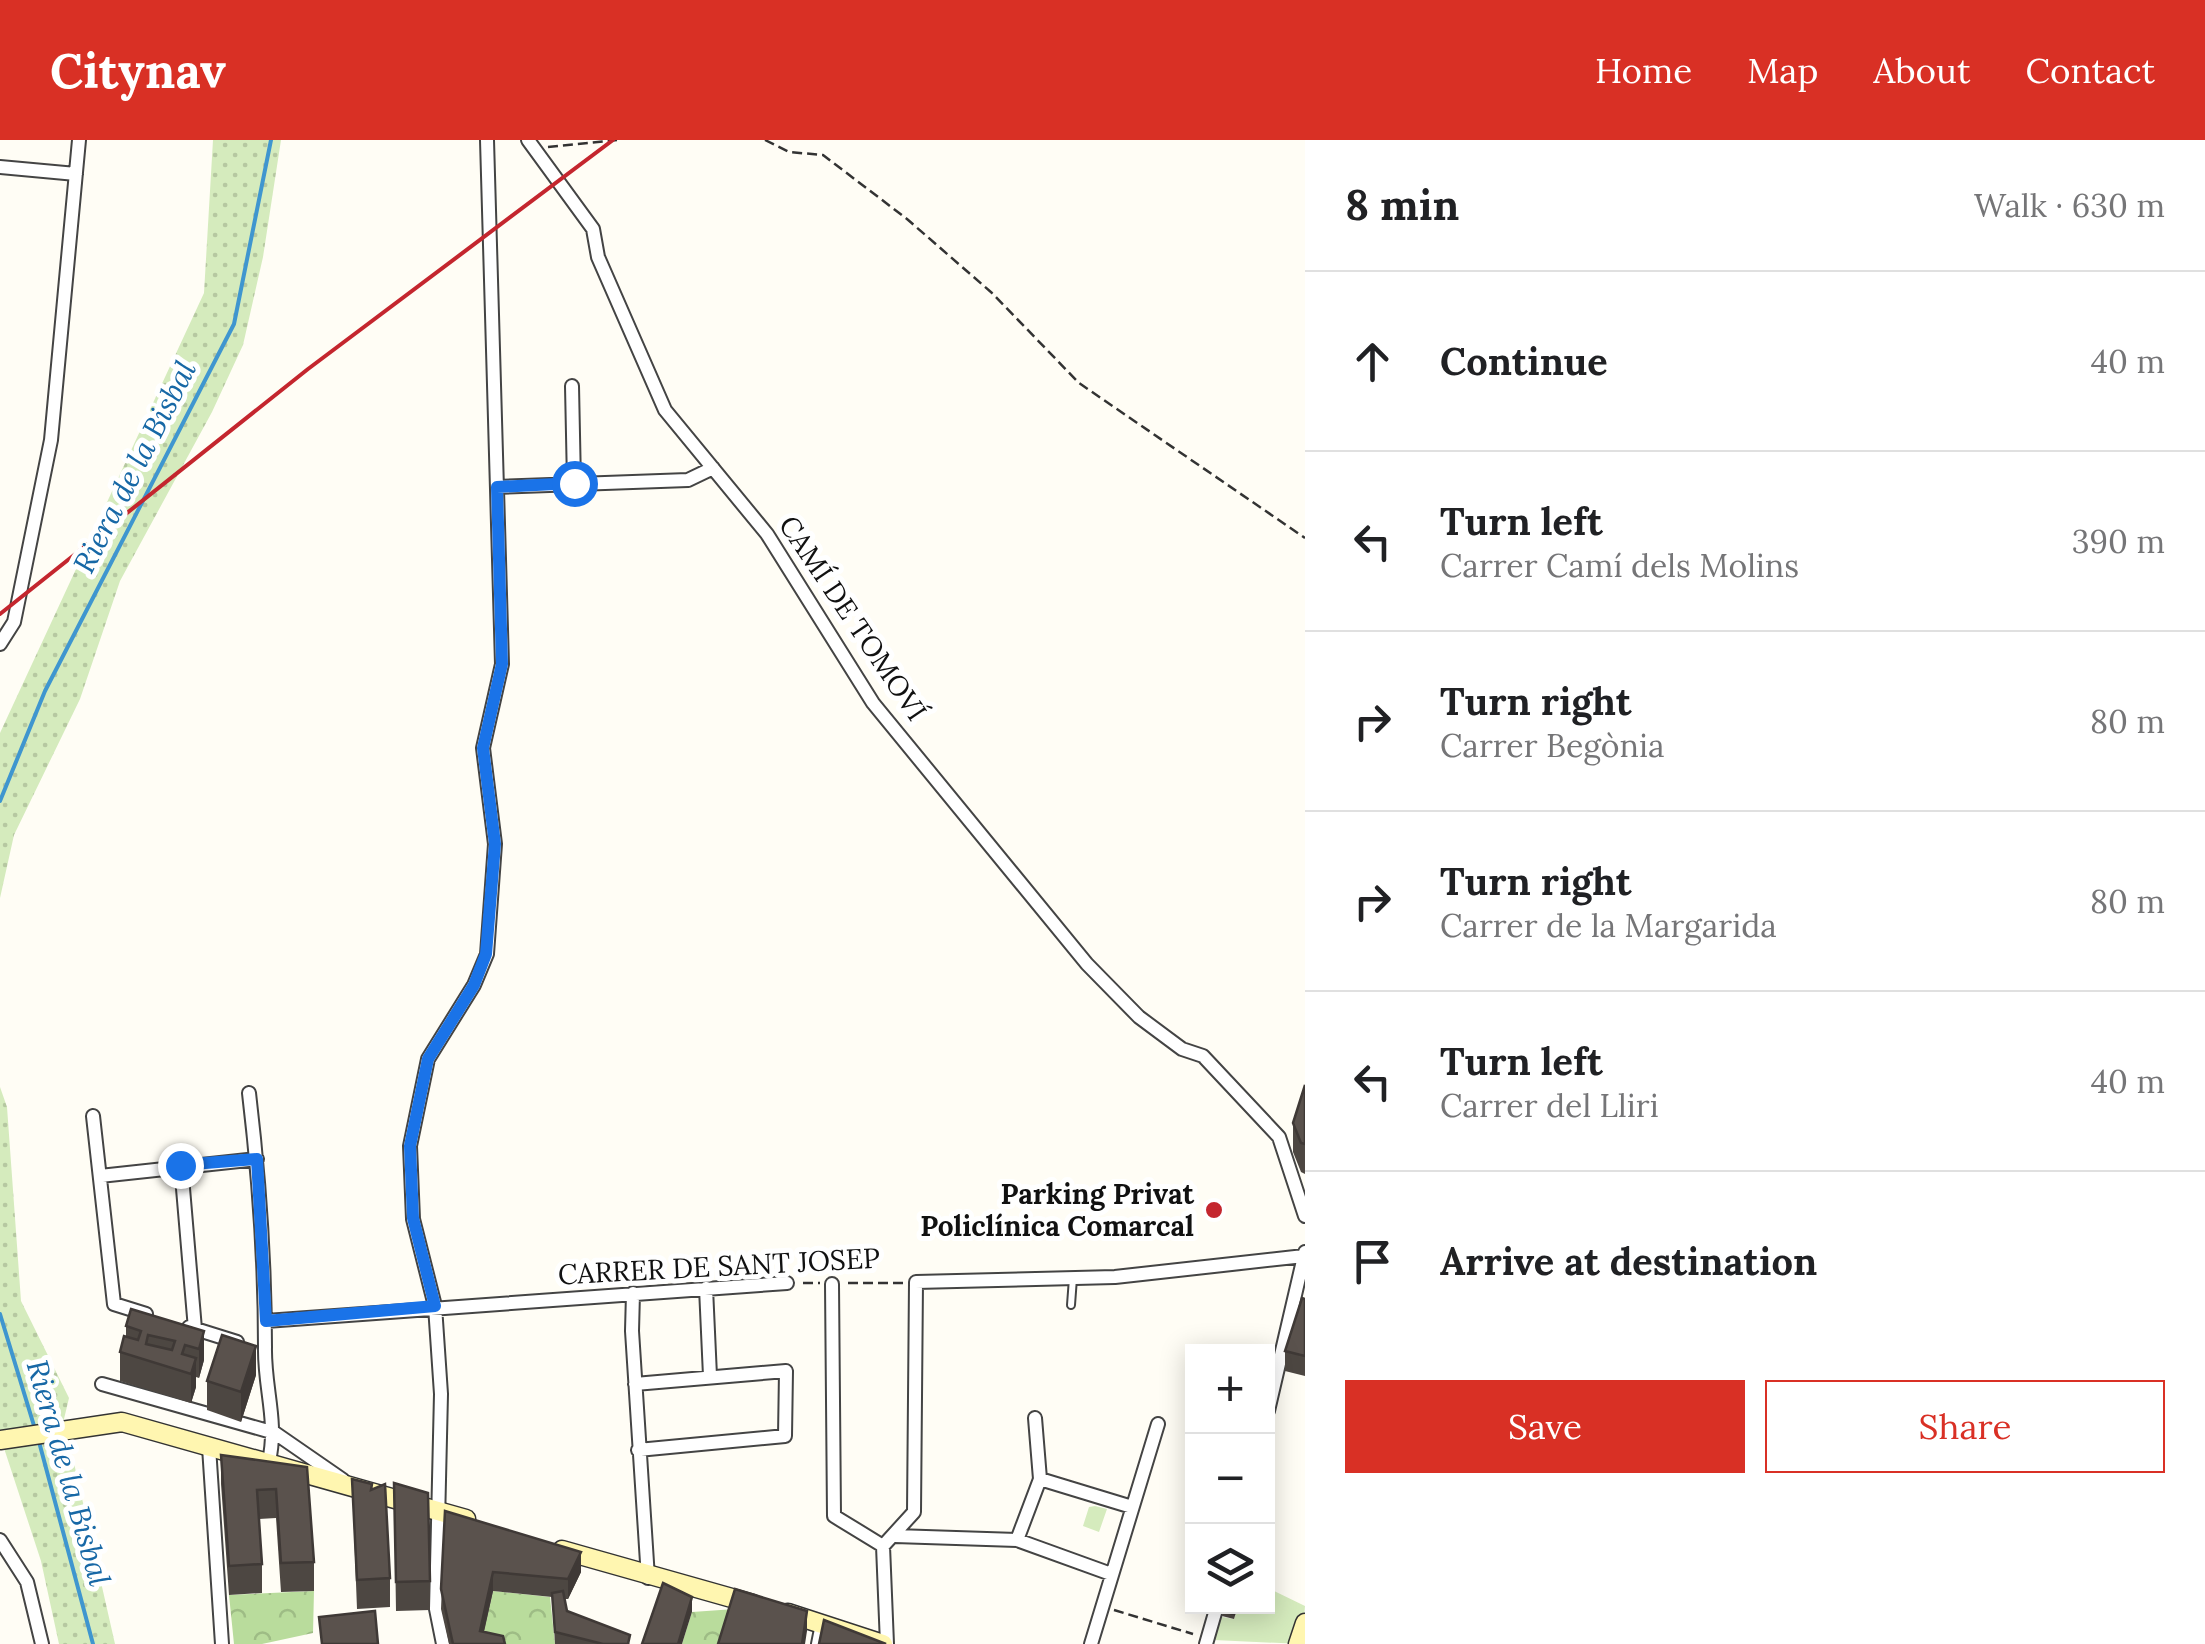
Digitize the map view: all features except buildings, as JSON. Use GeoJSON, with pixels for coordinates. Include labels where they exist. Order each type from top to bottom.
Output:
{"type":"FeatureCollection","features":[{"type":"Feature","properties":{"kind":"street"},"geometry":{"type":"LineString","coordinates":[[0,644],[14,622],[51,440],[79,140]]}},
{"type":"Feature","properties":{"kind":"street"},"geometry":{"type":"LineString","coordinates":[[443,1644],[436,1610],[441,1394],[435,1306],[413,1218],[410,1146],[428,1059],[474,985],[486,954],[495,844],[483,748],[502,664],[487,140]]}},
{"type":"Feature","properties":{"kind":"street","name":"CAMÍ DE TOMOVÍ"},"geometry":{"type":"LineString","coordinates":[[532,144],[593,229],[598,257],[665,410],[767,534],[874,703],[1086,964],[1140,1017],[1182,1050],[1202,1056],[1279,1137],[1305,1216]]}},
{"type":"Feature","properties":{"kind":"street"},"geometry":{"type":"LineString","coordinates":[[0,167],[76,174]]}},
{"type":"Feature","properties":{"kind":"street"},"geometry":{"type":"LineString","coordinates":[[572,386],[574,483]]}},
{"type":"Feature","properties":{"kind":"street"},"geometry":{"type":"LineString","coordinates":[[497,487],[688,480],[713,468]]}},
{"type":"Feature","properties":{"kind":"street"},"geometry":{"type":"LineString","coordinates":[[248,1093],[257,1159],[266,1321],[264,1350],[275,1433],[268,1461]]}},
{"type":"Feature","properties":{"kind":"street"},"geometry":{"type":"LineString","coordinates":[[93,1116],[114,1304],[162,1318]]}},
{"type":"Feature","properties":{"kind":"street"},"geometry":{"type":"LineString","coordinates":[[100,1176],[257,1159]]}},
{"type":"Feature","properties":{"kind":"street"},"geometry":{"type":"LineString","coordinates":[[180,1165],[195,1328]]}},
{"type":"Feature","properties":{"kind":"street"},"geometry":{"type":"LineString","coordinates":[[1275,1380],[1304,1254]]}},
{"type":"Feature","properties":{"kind":"street","name":"CARRER DE SANT JOSEP"},"geometry":{"type":"LineString","coordinates":[[916,1282],[1115,1277],[1304,1254]]}},
{"type":"Feature","properties":{"kind":"street"},"geometry":{"type":"LineString","coordinates":[[883,1546],[914,1512],[916,1282]]}},
{"type":"Feature","properties":{"kind":"street","name":"CARRER DE SANT JOSEP"},"geometry":{"type":"LineString","coordinates":[[266,1321],[787,1283]]}},
{"type":"Feature","properties":{"kind":"street"},"geometry":{"type":"LineString","coordinates":[[832,1284],[834,1516],[883,1546]]}},
{"type":"Feature","properties":{"kind":"street"},"geometry":{"type":"LineString","coordinates":[[706,1288],[710,1376]]}},
{"type":"Feature","properties":{"kind":"street"},"geometry":{"type":"LineString","coordinates":[[634,1292],[638,1450],[648,1578]]}},
{"type":"Feature","properties":{"kind":"street"},"geometry":{"type":"LineString","coordinates":[[178,1324],[264,1350]]}},
{"type":"Feature","properties":{"kind":"street"},"geometry":{"type":"LineString","coordinates":[[635,1384],[786,1371],[785,1436],[638,1450]]}},
{"type":"Feature","properties":{"kind":"street"},"geometry":{"type":"LineString","coordinates":[[102,1384],[275,1433],[349,1484]]}},
{"type":"Feature","properties":{"kind":"street"},"geometry":{"type":"LineString","coordinates":[[1017,1540],[1040,1479],[1035,1418]]}},
{"type":"Feature","properties":{"kind":"street"},"geometry":{"type":"LineString","coordinates":[[4,1439],[122,1422],[166,1430],[209,1447],[489,1527]]}},
{"type":"Feature","properties":{"kind":"street"},"geometry":{"type":"LineString","coordinates":[[1091,1644],[1158,1424]]}},
{"type":"Feature","properties":{"kind":"street"},"geometry":{"type":"LineString","coordinates":[[209,1447],[222,1644]]}},
{"type":"Feature","properties":{"kind":"street"},"geometry":{"type":"LineString","coordinates":[[1040,1479],[1132,1507]]}},
{"type":"Feature","properties":{"kind":"street"},"geometry":{"type":"LineString","coordinates":[[895,1536],[1017,1540],[1111,1574]]}},
{"type":"Feature","properties":{"kind":"street"},"geometry":{"type":"LineString","coordinates":[[0,1540],[26,1582],[42,1644]]}},
{"type":"Feature","properties":{"kind":"street"},"geometry":{"type":"LineString","coordinates":[[542,1544],[885,1644],[883,1546]]}},
{"type":"Feature","properties":{"kind":"street"},"geometry":{"type":"LineString","coordinates":[[1207,1641],[1215,1614]]}},
{"type":"Feature","properties":{"kind":"street"},"geometry":{"type":"LineString","coordinates":[[1298,1644],[1305,1623]]}},
{"type":"Feature","properties":{"kind":"street"},"geometry":{"type":"LineString","coordinates":[[818,1644],[822,1624]]}},
{"type":"Feature","properties":{"kind":"lane"},"geometry":{"type":"LineString","coordinates":[[1070,1304],[1073,1277]]}},
{"type":"Feature","properties":{"kind":"path"},"geometry":{"type":"LineString","coordinates":[[532,144],[616,140]]}},
{"type":"Feature","properties":{"kind":"path"},"geometry":{"type":"LineString","coordinates":[[764,140],[789,152],[822,155],[907,219],[992,293],[1079,383],[1305,538]]}},
{"type":"Feature","properties":{"kind":"path","name":"CARRER DE SANT JOSEP"},"geometry":{"type":"LineString","coordinates":[[787,1283],[916,1282]]}},
{"type":"Feature","properties":{"kind":"path"},"geometry":{"type":"LineString","coordinates":[[1104,1607],[1207,1641]]}},
{"type":"Feature","properties":{"kind":"green space"},"geometry":{"type":"Polygon","coordinates":[[[213,140],[281,140],[263,257],[243,345],[212,412],[120,581],[80,699],[14,835],[0,898],[0,733],[204,293],[213,140]]]}},
{"type":"Feature","properties":{"kind":"green space"},"geometry":{"type":"Polygon","coordinates":[[[0,1087],[7,1107],[21,1301],[69,1398],[64,1419],[115,1644],[59,1644],[41,1561],[0,1436],[0,1087]]]}},
{"type":"Feature","properties":{"kind":"green space"},"geometry":{"type":"Polygon","coordinates":[[[1089,1507],[1107,1509],[1099,1532],[1083,1526],[1089,1507]]]}},
{"type":"Feature","properties":{"kind":"green space"},"geometry":{"type":"Polygon","coordinates":[[[314,1591],[313,1633],[262,1644],[234,1644],[229,1595],[314,1591]]]}},
{"type":"Feature","properties":{"kind":"green space"},"geometry":{"type":"Polygon","coordinates":[[[493,1591],[550,1597],[555,1644],[481,1644],[493,1591]]]}},
{"type":"Feature","properties":{"kind":"green space"},"geometry":{"type":"Polygon","coordinates":[[[1275,1591],[1305,1606],[1302,1644],[1214,1640],[1222,1617],[1234,1619],[1236,1614],[1275,1614],[1275,1591]]]}},
{"type":"Feature","properties":{"kind":"green space"},"geometry":{"type":"Polygon","coordinates":[[[735,1609],[724,1644],[682,1644],[692,1612],[735,1609]]]}},
{"type":"Feature","properties":{"kind":"waterway","name":"Riera de la Bisbal"},"geometry":{"type":"LineString","coordinates":[[0,801],[45,691],[234,324],[271,140]]}},
{"type":"Feature","properties":{"kind":"waterway","name":"Riera de la Bisbal"},"geometry":{"type":"LineString","coordinates":[[0,1314],[35,1429]]}},
{"type":"Feature","properties":{"kind":"waterway","name":"Riera de la Bisbal"},"geometry":{"type":"LineString","coordinates":[[38,1438],[93,1644]]}},
{"type":"Feature","properties":{"kind":"railway"},"geometry":{"type":"LineString","coordinates":[[0,614],[308,369],[613,140]]}},
{"type":"Feature","properties":{"kind":"place","name":"Parking Privat Policlínica Comarcal"},"geometry":{"type":"Point","coordinates":[1214,1210]}},
{"type":"Feature","properties":{"kind":"route"},"geometry":{"type":"LineString","coordinates":[[180,1165],[257,1159],[266,1321],[435,1306],[413,1218],[410,1146],[428,1059],[474,985],[486,954],[495,844],[483,748],[502,664],[497,487],[574,483]]}}]}
